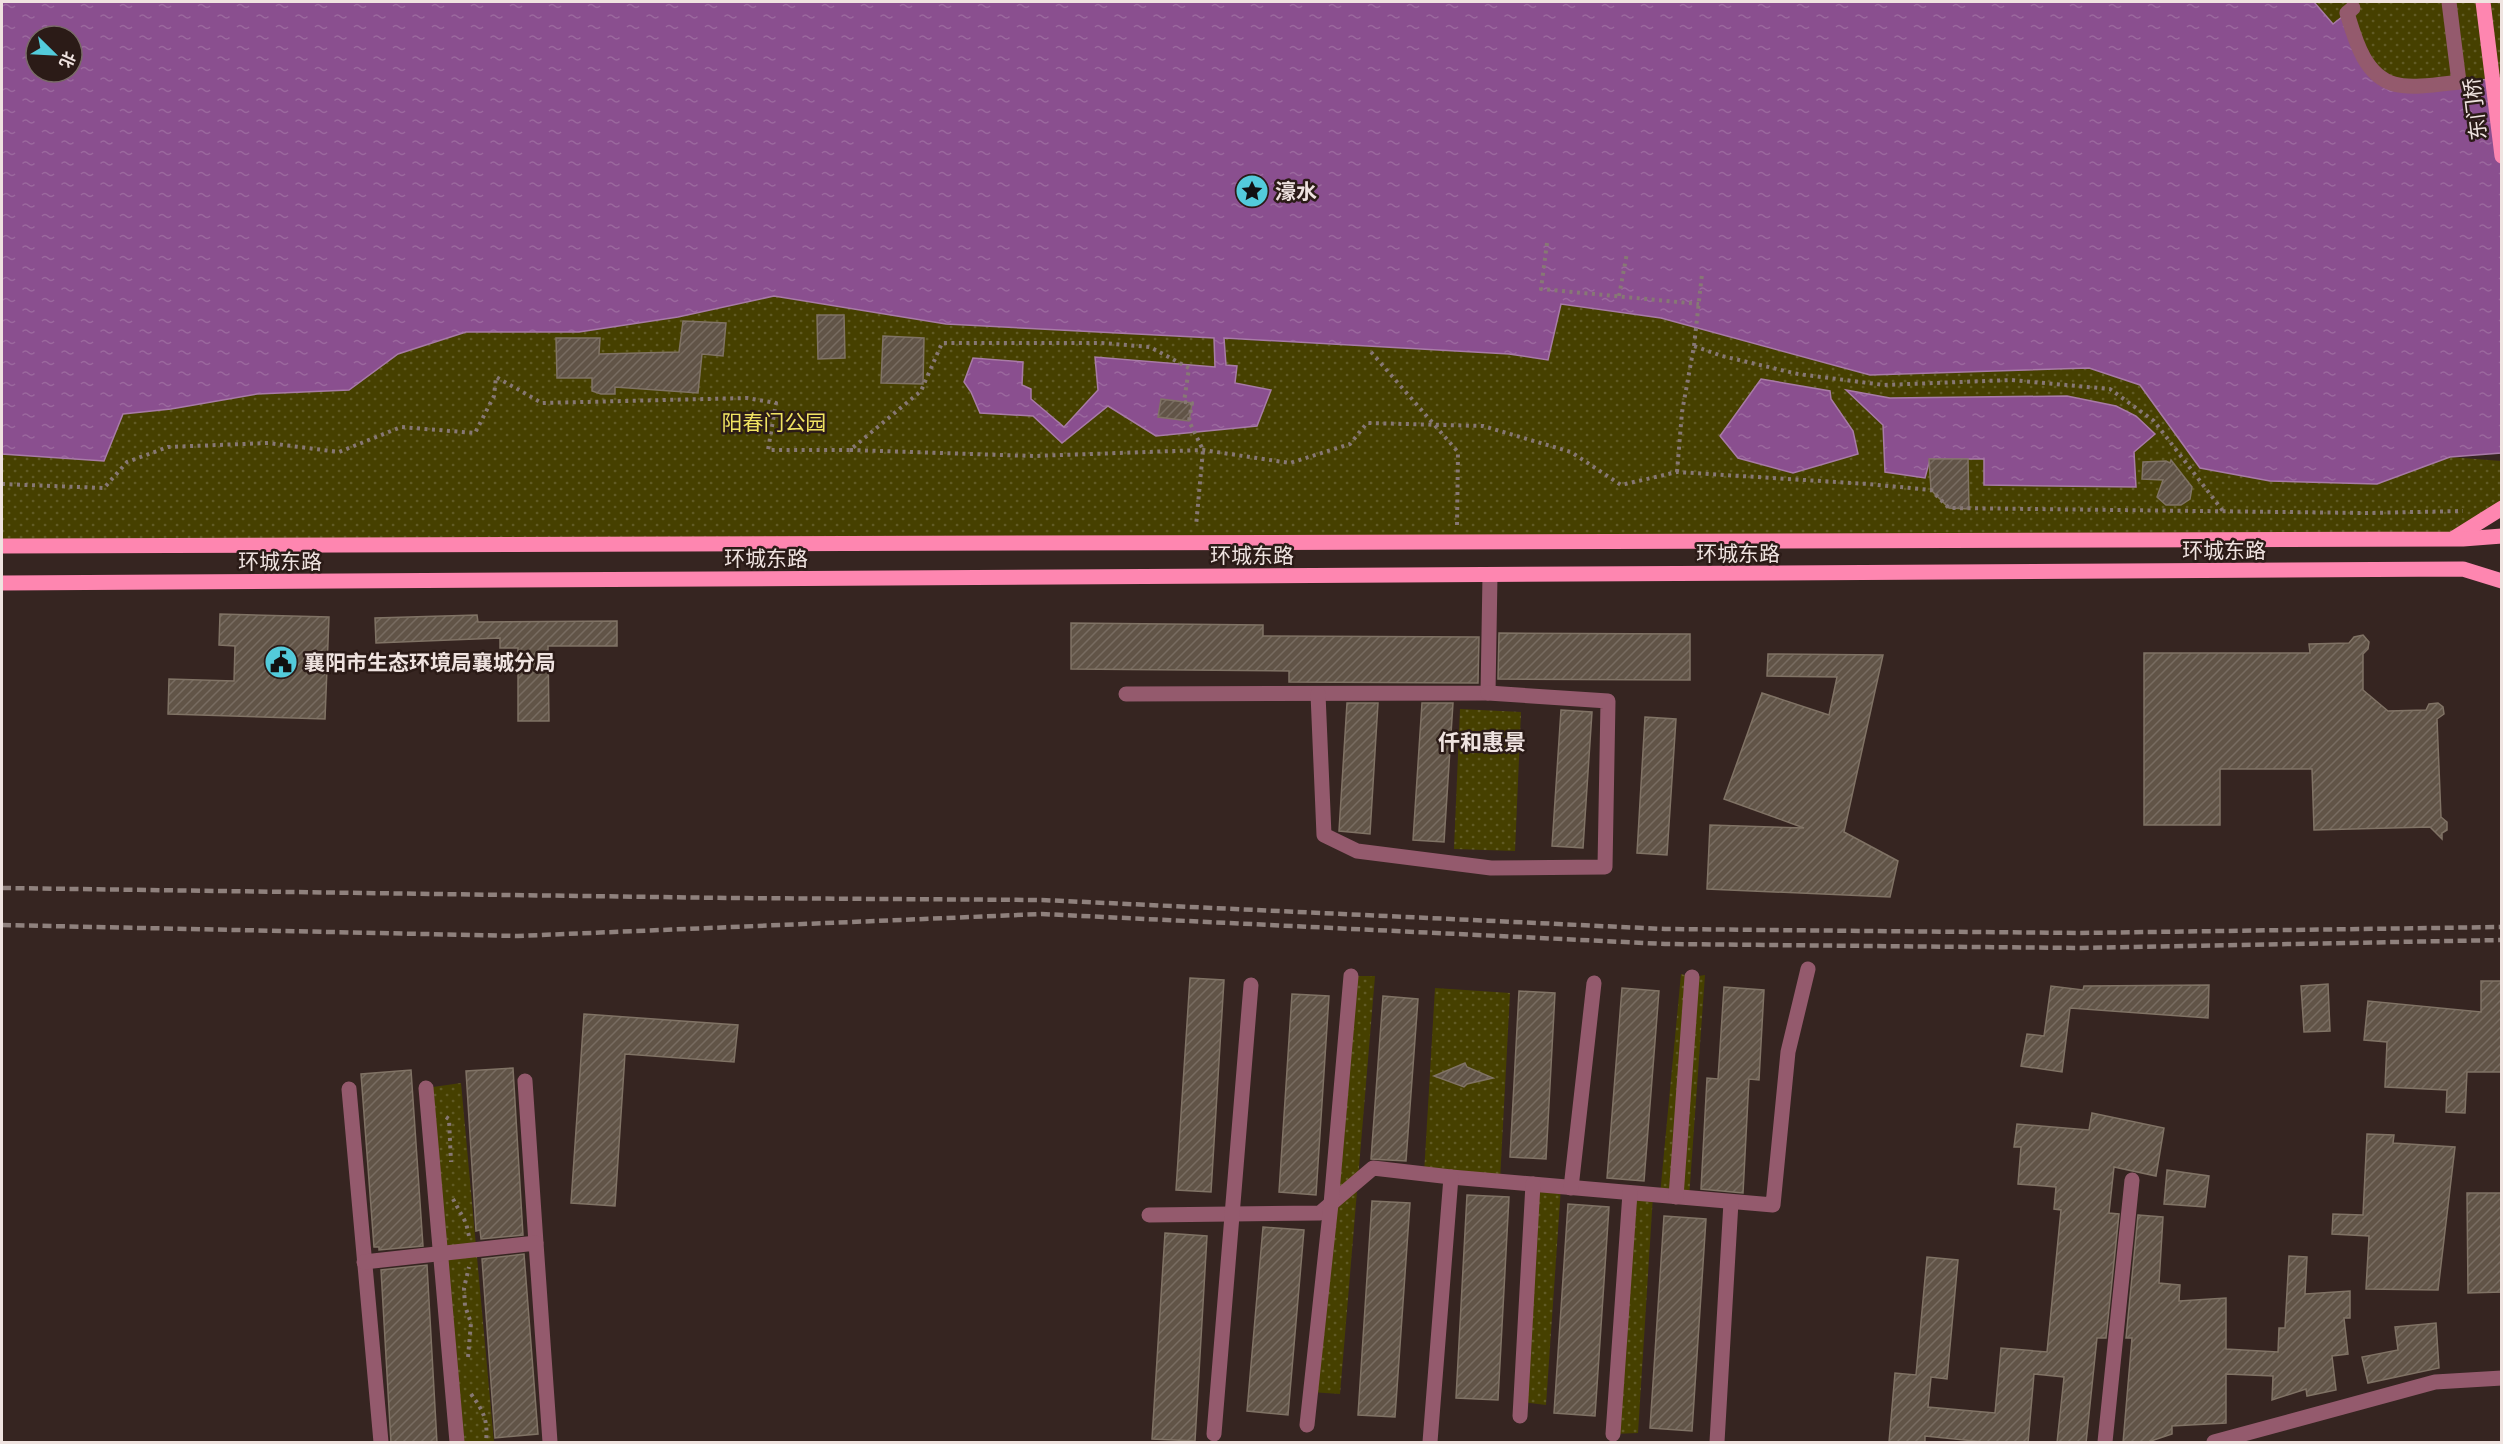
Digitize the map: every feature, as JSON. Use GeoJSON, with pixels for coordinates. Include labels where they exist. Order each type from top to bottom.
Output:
{"type":"FeatureCollection","features":[{"type":"Feature","properties":{"kind":"main road","name":"东门桥"},"geometry":{"type":"LineString","coordinates":[[2484,2],[2502,156]]}},
{"type":"Feature","properties":{"kind":"main road"},"geometry":{"type":"LineString","coordinates":[[2452,539],[2502,508]]}},
{"type":"Feature","properties":{"kind":"main road","name":"环城东路"},"geometry":{"type":"LineString","coordinates":[[2,546],[1457,543],[2452,539],[2502,536]]}},
{"type":"Feature","properties":{"kind":"main road","name":"环城东路"},"geometry":{"type":"LineString","coordinates":[[2,583],[2463,569],[2502,580]]}},
{"type":"Feature","properties":{"kind":"street"},"geometry":{"type":"LineString","coordinates":[[2350,4],[2347,13],[2355,41],[2370,69],[2394,84],[2427,85],[2459,82],[2449,2]]}},
{"type":"Feature","properties":{"kind":"street"},"geometry":{"type":"LineString","coordinates":[[1488,693],[1490,575]]}},
{"type":"Feature","properties":{"kind":"street"},"geometry":{"type":"LineString","coordinates":[[1126,694],[1488,693],[1608,701],[1605,867],[1491,868],[1357,851],[1324,835],[1318,694]]}},
{"type":"Feature","properties":{"kind":"street"},"geometry":{"type":"LineString","coordinates":[[1149,1215],[1320,1213],[1373,1168],[1773,1205],[1788,1052],[1808,969]]}},
{"type":"Feature","properties":{"kind":"street"},"geometry":{"type":"LineString","coordinates":[[1307,1425],[1331,1204],[1351,976]]}},
{"type":"Feature","properties":{"kind":"street"},"geometry":{"type":"LineString","coordinates":[[1676,1197],[1692,977]]}},
{"type":"Feature","properties":{"kind":"street"},"geometry":{"type":"LineString","coordinates":[[1571,1188],[1593,983]]}},
{"type":"Feature","properties":{"kind":"street"},"geometry":{"type":"LineString","coordinates":[[1214,1434],[1251,985]]}},
{"type":"Feature","properties":{"kind":"street"},"geometry":{"type":"LineString","coordinates":[[525,1081],[550,1443]]}},
{"type":"Feature","properties":{"kind":"street"},"geometry":{"type":"LineString","coordinates":[[426,1088],[457,1443]]}},
{"type":"Feature","properties":{"kind":"street"},"geometry":{"type":"LineString","coordinates":[[349,1089],[381,1443]]}},
{"type":"Feature","properties":{"kind":"street"},"geometry":{"type":"LineString","coordinates":[[1430,1443],[1452,1177]]}},
{"type":"Feature","properties":{"kind":"street"},"geometry":{"type":"LineString","coordinates":[[2105,1443],[2132,1180]]}},
{"type":"Feature","properties":{"kind":"street"},"geometry":{"type":"LineString","coordinates":[[1520,1416],[1533,1184]]}},
{"type":"Feature","properties":{"kind":"street"},"geometry":{"type":"LineString","coordinates":[[1613,1434],[1630,1193]]}},
{"type":"Feature","properties":{"kind":"street"},"geometry":{"type":"LineString","coordinates":[[1717,1442],[1731,1202]]}},
{"type":"Feature","properties":{"kind":"street"},"geometry":{"type":"LineString","coordinates":[[364,1262],[536,1243]]}},
{"type":"Feature","properties":{"kind":"street"},"geometry":{"type":"LineString","coordinates":[[2214,1443],[2435,1382],[2502,1378]]}},
{"type":"Feature","properties":{"kind":"path"},"geometry":{"type":"LineString","coordinates":[[1546,243],[1541,289],[1699,304]]}},
{"type":"Feature","properties":{"kind":"path"},"geometry":{"type":"LineString","coordinates":[[1618,296],[1627,253]]}},
{"type":"Feature","properties":{"kind":"path"},"geometry":{"type":"LineString","coordinates":[[1677,472],[1682,412],[1694,346],[1702,274]]}},
{"type":"Feature","properties":{"kind":"path"},"geometry":{"type":"LineString","coordinates":[[850,450],[921,391],[942,343],[1006,342],[1052,345],[1102,343],[1150,347],[1189,368],[1184,402],[1192,403],[1190,421],[1203,450],[1194,543]]}},
{"type":"Feature","properties":{"kind":"path"},"geometry":{"type":"LineString","coordinates":[[1694,346],[1722,356],[1798,374],[1884,385],[2011,380],[2110,389],[2154,422],[2224,512]]}},
{"type":"Feature","properties":{"kind":"path"},"geometry":{"type":"LineString","coordinates":[[1371,352],[1458,452],[1457,543]]}},
{"type":"Feature","properties":{"kind":"path"},"geometry":{"type":"LineString","coordinates":[[2,484],[104,488],[127,462],[168,447],[268,443],[339,452],[401,427],[475,433],[494,396],[496,377],[542,403],[747,398],[776,403],[768,450],[850,450],[1034,456],[1203,450],[1290,463],[1350,444],[1367,423],[1432,424],[1483,426],[1571,452],[1621,485],[1677,472],[1931,490],[1949,508],[2367,513],[2464,511]]}},
{"type":"Feature","properties":{"kind":"green space"},"geometry":{"type":"Polygon","coordinates":[[[2314,2],[2501,2],[2501,78],[2427,85],[2394,84],[2370,69],[2347,14],[2333,24],[2314,2]]]}},
{"type":"Feature","properties":{"kind":"green space","name":"阳春门公园"},"geometry":{"type":"Polygon","coordinates":[[[774,296],[946,324],[1509,354],[1547,360],[1561,304],[2042,369],[2089,368],[2140,385],[2200,468],[2377,484],[2450,457],[2501,461],[2502,508],[2453,539],[2,546],[2,454],[104,461],[122,414],[171,409],[257,394],[349,390],[398,354],[466,332],[579,332],[678,317],[774,296]]]}},
{"type":"Feature","properties":{"kind":"green space"},"geometry":{"type":"Polygon","coordinates":[[[1460,709],[1521,712],[1515,851],[1454,849],[1460,709]]]}},
{"type":"Feature","properties":{"kind":"green space"},"geometry":{"type":"Polygon","coordinates":[[[1681,974],[1692,977],[1705,975],[1689,1198],[1660,1195],[1681,974]]]}},
{"type":"Feature","properties":{"kind":"green space"},"geometry":{"type":"Polygon","coordinates":[[[1351,976],[1375,976],[1340,1394],[1310,1392],[1351,976]]]}},
{"type":"Feature","properties":{"kind":"green space"},"geometry":{"type":"Polygon","coordinates":[[[1435,988],[1510,993],[1500,1181],[1424,1174],[1435,988]]]}},
{"type":"Feature","properties":{"kind":"green space"},"geometry":{"type":"Polygon","coordinates":[[[461,1083],[494,1442],[457,1442],[426,1088],[461,1083]]]}},
{"type":"Feature","properties":{"kind":"green space"},"geometry":{"type":"Polygon","coordinates":[[[1533,1184],[1561,1187],[1546,1405],[1521,1402],[1533,1184]]]}},
{"type":"Feature","properties":{"kind":"green space"},"geometry":{"type":"Polygon","coordinates":[[[1630,1193],[1653,1195],[1638,1433],[1613,1434],[1630,1193]]]}},
{"type":"Feature","properties":{"kind":"water","name":"濠水"},"geometry":{"type":"Polygon","coordinates":[[[2,2],[2314,2],[2333,24],[2347,13],[2355,41],[2393,84],[2427,85],[2501,78],[2501,453],[2450,457],[2377,484],[2270,481],[2200,468],[2140,385],[2089,368],[1870,375],[1661,318],[1561,304],[1548,360],[1509,354],[1224,338],[1226,365],[1237,366],[1235,383],[1271,390],[1257,426],[1156,436],[1108,406],[1062,443],[1033,416],[980,413],[964,382],[973,358],[1023,362],[1022,385],[1031,389],[1031,399],[1064,427],[1098,390],[1095,357],[1215,367],[1214,338],[946,324],[774,296],[678,317],[579,332],[466,332],[398,354],[349,390],[257,394],[171,409],[123,414],[104,461],[2,454],[2,2]]]}},
{"type":"Feature","properties":{"kind":"water"},"geometry":{"type":"Polygon","coordinates":[[[1761,379],[1830,391],[1831,399],[1853,431],[1858,454],[1793,473],[1738,458],[1720,436],[1761,379]]]}},
{"type":"Feature","properties":{"kind":"water"},"geometry":{"type":"Polygon","coordinates":[[[1846,390],[1890,398],[2067,396],[2116,406],[2136,416],[2155,434],[2134,452],[2136,487],[1984,485],[1984,459],[1930,459],[1925,478],[1885,472],[1883,425],[1846,390]]]}},
{"type":"Feature","properties":{"kind":"building"},"geometry":{"type":"Polygon","coordinates":[[[817,315],[844,315],[845,358],[818,359],[817,315]]]}},
{"type":"Feature","properties":{"kind":"building"},"geometry":{"type":"Polygon","coordinates":[[[683,321],[726,323],[723,356],[702,354],[698,393],[615,387],[615,394],[601,394],[592,391],[592,378],[557,378],[556,338],[600,338],[599,354],[679,352],[683,321]]]}},
{"type":"Feature","properties":{"kind":"building"},"geometry":{"type":"Polygon","coordinates":[[[883,336],[924,338],[923,384],[881,383],[883,336]]]}},
{"type":"Feature","properties":{"kind":"building"},"geometry":{"type":"Polygon","coordinates":[[[1161,399],[1192,403],[1189,421],[1158,417],[1161,399]]]}},
{"type":"Feature","properties":{"kind":"building"},"geometry":{"type":"Polygon","coordinates":[[[1929,459],[1968,459],[1969,509],[1949,508],[1931,490],[1929,459]]]}},
{"type":"Feature","properties":{"kind":"building"},"geometry":{"type":"Polygon","coordinates":[[[2171,460],[2192,487],[2190,499],[2181,505],[2166,505],[2157,497],[2163,480],[2142,479],[2143,462],[2166,461],[2170,463],[2171,460]]]}},
{"type":"Feature","properties":{"kind":"building","name":"襄阳市生态环境局襄城分局"},"geometry":{"type":"Polygon","coordinates":[[[220,614],[329,617],[325,719],[168,714],[169,679],[234,681],[235,646],[219,645],[220,614]]]}},
{"type":"Feature","properties":{"kind":"building"},"geometry":{"type":"Polygon","coordinates":[[[477,615],[478,622],[617,621],[617,646],[548,646],[549,721],[518,721],[518,648],[500,648],[500,638],[376,643],[375,618],[477,615]]]}},
{"type":"Feature","properties":{"kind":"building"},"geometry":{"type":"Polygon","coordinates":[[[1071,623],[1263,625],[1263,636],[1479,637],[1478,683],[1289,682],[1289,671],[1071,669],[1071,623]]]}},
{"type":"Feature","properties":{"kind":"building"},"geometry":{"type":"Polygon","coordinates":[[[1499,633],[1690,634],[1690,680],[1498,679],[1499,633]]]}},
{"type":"Feature","properties":{"kind":"building"},"geometry":{"type":"Polygon","coordinates":[[[2363,635],[2369,642],[2368,649],[2363,654],[2363,690],[2388,711],[2426,710],[2429,704],[2438,703],[2443,707],[2444,714],[2437,719],[2441,817],[2447,822],[2447,830],[2442,833],[2442,839],[2430,827],[2314,830],[2312,769],[2220,769],[2220,825],[2144,825],[2144,653],[2310,653],[2309,644],[2349,643],[2354,637],[2363,635]]]}},
{"type":"Feature","properties":{"kind":"building"},"geometry":{"type":"Polygon","coordinates":[[[1768,654],[1883,655],[1844,832],[1898,861],[1890,897],[1707,889],[1710,825],[1804,828],[1724,799],[1762,693],[1829,715],[1837,677],[1767,676],[1768,654]]]}},
{"type":"Feature","properties":{"kind":"building"},"geometry":{"type":"Polygon","coordinates":[[[1347,703],[1378,703],[1370,834],[1339,831],[1347,703]]]}},
{"type":"Feature","properties":{"kind":"building"},"geometry":{"type":"Polygon","coordinates":[[[1422,703],[1453,703],[1444,842],[1413,840],[1422,703]]]}},
{"type":"Feature","properties":{"kind":"building"},"geometry":{"type":"Polygon","coordinates":[[[1561,710],[1592,712],[1583,848],[1552,846],[1561,710]]]}},
{"type":"Feature","properties":{"kind":"building"},"geometry":{"type":"Polygon","coordinates":[[[1645,717],[1676,719],[1667,855],[1637,853],[1645,717]]]}},
{"type":"Feature","properties":{"kind":"building"},"geometry":{"type":"Polygon","coordinates":[[[1190,978],[1224,980],[1211,1192],[1176,1190],[1190,978]]]}},
{"type":"Feature","properties":{"kind":"building"},"geometry":{"type":"Polygon","coordinates":[[[2481,981],[2502,981],[2502,1072],[2467,1072],[2465,1113],[2446,1112],[2447,1090],[2385,1087],[2387,1042],[2364,1040],[2368,1001],[2481,1012],[2481,981]]]}},
{"type":"Feature","properties":{"kind":"building"},"geometry":{"type":"Polygon","coordinates":[[[2328,984],[2330,1031],[2304,1032],[2301,986],[2328,984]]]}},
{"type":"Feature","properties":{"kind":"building"},"geometry":{"type":"Polygon","coordinates":[[[2209,985],[2208,1018],[2070,1008],[2062,1072],[2021,1066],[2027,1034],[2044,1036],[2051,986],[2083,990],[2084,986],[2209,985]]]}},
{"type":"Feature","properties":{"kind":"building"},"geometry":{"type":"Polygon","coordinates":[[[1724,987],[1764,990],[1759,1080],[1749,1079],[1743,1193],[1701,1189],[1707,1078],[1718,1079],[1724,987]]]}},
{"type":"Feature","properties":{"kind":"building"},"geometry":{"type":"Polygon","coordinates":[[[1622,988],[1659,991],[1644,1181],[1607,1178],[1622,988]]]}},
{"type":"Feature","properties":{"kind":"building"},"geometry":{"type":"Polygon","coordinates":[[[1519,991],[1555,993],[1546,1159],[1510,1157],[1519,991]]]}},
{"type":"Feature","properties":{"kind":"building"},"geometry":{"type":"Polygon","coordinates":[[[1292,994],[1329,996],[1316,1195],[1279,1192],[1292,994]]]}},
{"type":"Feature","properties":{"kind":"building"},"geometry":{"type":"Polygon","coordinates":[[[1383,996],[1418,999],[1406,1161],[1371,1159],[1383,996]]]}},
{"type":"Feature","properties":{"kind":"building"},"geometry":{"type":"Polygon","coordinates":[[[584,1014],[738,1025],[734,1062],[625,1054],[615,1206],[571,1203],[584,1014]]]}},
{"type":"Feature","properties":{"kind":"building"},"geometry":{"type":"Polygon","coordinates":[[[1465,1063],[1467,1067],[1493,1078],[1467,1084],[1464,1087],[1434,1076],[1465,1063]]]}},
{"type":"Feature","properties":{"kind":"building"},"geometry":{"type":"Polygon","coordinates":[[[513,1068],[523,1235],[481,1239],[480,1230],[476,1231],[466,1071],[513,1068]]]}},
{"type":"Feature","properties":{"kind":"building"},"geometry":{"type":"Polygon","coordinates":[[[411,1070],[423,1246],[379,1250],[379,1247],[374,1247],[361,1074],[411,1070]]]}},
{"type":"Feature","properties":{"kind":"building"},"geometry":{"type":"Polygon","coordinates":[[[2092,1113],[2164,1128],[2156,1176],[2114,1167],[2109,1213],[2119,1214],[2106,1338],[2097,1338],[2086,1443],[2057,1443],[2064,1377],[2034,1374],[2028,1443],[1994,1443],[1925,1436],[1925,1443],[1889,1442],[1895,1373],[1916,1375],[1927,1257],[1958,1260],[1947,1379],[1931,1377],[1928,1407],[1995,1413],[2001,1348],[2047,1352],[2061,1210],[2054,1209],[2056,1187],[2018,1184],[2021,1147],[2014,1147],[2017,1124],[2089,1130],[2092,1113]]]}},
{"type":"Feature","properties":{"kind":"building"},"geometry":{"type":"Polygon","coordinates":[[[2367,1134],[2394,1135],[2393,1143],[2455,1147],[2438,1290],[2366,1289],[2369,1236],[2332,1234],[2333,1214],[2363,1215],[2367,1134]]]}},
{"type":"Feature","properties":{"kind":"building"},"geometry":{"type":"Polygon","coordinates":[[[2167,1170],[2209,1176],[2205,1207],[2164,1204],[2167,1170]]]}},
{"type":"Feature","properties":{"kind":"building"},"geometry":{"type":"Polygon","coordinates":[[[2467,1193],[2502,1193],[2502,1292],[2468,1293],[2467,1193]]]}},
{"type":"Feature","properties":{"kind":"building"},"geometry":{"type":"Polygon","coordinates":[[[1467,1195],[1509,1197],[1498,1400],[1456,1398],[1467,1195]]]}},
{"type":"Feature","properties":{"kind":"building"},"geometry":{"type":"Polygon","coordinates":[[[1372,1201],[1410,1203],[1395,1417],[1358,1415],[1372,1201]]]}},
{"type":"Feature","properties":{"kind":"building"},"geometry":{"type":"Polygon","coordinates":[[[1568,1204],[1609,1207],[1595,1416],[1554,1413],[1568,1204]]]}},
{"type":"Feature","properties":{"kind":"building"},"geometry":{"type":"Polygon","coordinates":[[[2138,1215],[2163,1217],[2159,1283],[2180,1285],[2179,1301],[2226,1298],[2226,1349],[2278,1352],[2279,1328],[2285,1328],[2289,1256],[2307,1257],[2305,1294],[2350,1291],[2350,1318],[2344,1318],[2348,1354],[2332,1356],[2336,1390],[2307,1396],[2306,1389],[2272,1400],[2273,1376],[2226,1374],[2226,1423],[2172,1426],[2172,1434],[2145,1443],[2123,1443],[2132,1338],[2126,1338],[2138,1215]]]}},
{"type":"Feature","properties":{"kind":"building"},"geometry":{"type":"Polygon","coordinates":[[[1664,1216],[1706,1219],[1692,1431],[1650,1428],[1664,1216]]]}},
{"type":"Feature","properties":{"kind":"building"},"geometry":{"type":"Polygon","coordinates":[[[1263,1227],[1304,1230],[1288,1415],[1247,1411],[1263,1227]]]}},
{"type":"Feature","properties":{"kind":"building"},"geometry":{"type":"Polygon","coordinates":[[[1165,1233],[1207,1236],[1195,1441],[1152,1439],[1165,1233]]]}},
{"type":"Feature","properties":{"kind":"building"},"geometry":{"type":"Polygon","coordinates":[[[524,1254],[538,1434],[495,1438],[482,1259],[524,1254]]]}},
{"type":"Feature","properties":{"kind":"building"},"geometry":{"type":"Polygon","coordinates":[[[427,1265],[437,1443],[391,1443],[381,1270],[427,1265]]]}},
{"type":"Feature","properties":{"kind":"building"},"geometry":{"type":"Polygon","coordinates":[[[2436,1323],[2439,1368],[2368,1383],[2362,1357],[2398,1350],[2395,1327],[2436,1323]]]}},
{"type":"Feature","properties":{"kind":"railway"},"geometry":{"type":"LineString","coordinates":[[2,888],[1042,900],[1665,929],[2080,933],[2502,927]]}},
{"type":"Feature","properties":{"kind":"railway"},"geometry":{"type":"LineString","coordinates":[[2,925],[518,936],[1042,914],[1665,944],[2080,948],[2502,940]]}},
{"type":"Feature","properties":{"kind":"place","name":"濠水"},"geometry":{"type":"Point","coordinates":[1252,191]}},
{"type":"Feature","properties":{"kind":"place","name":"襄阳市生态环境局襄城分局"},"geometry":{"type":"Point","coordinates":[281,662]}},
{"type":"Feature","properties":{"kind":"district","name":"仟和惠景"},"geometry":{"type":"Point","coordinates":[1482,742]}}]}
